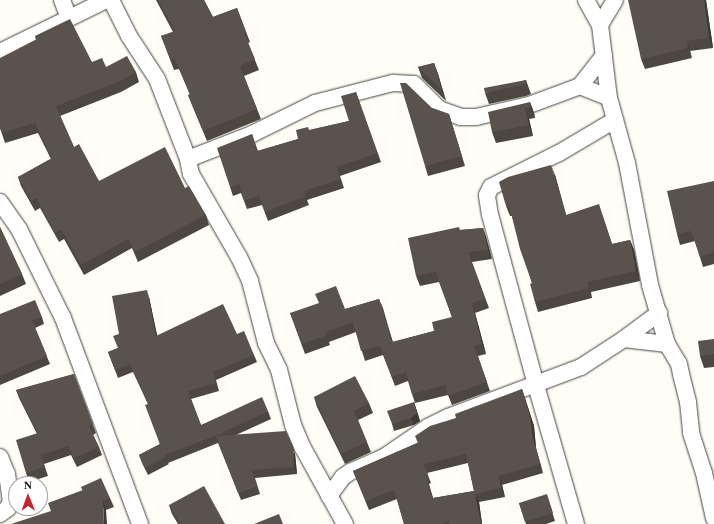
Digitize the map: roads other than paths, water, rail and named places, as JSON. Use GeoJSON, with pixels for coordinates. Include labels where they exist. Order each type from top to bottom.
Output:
{"type":"FeatureCollection","features":[{"type":"Feature","properties":{"kind":"street"},"geometry":{"type":"LineString","coordinates":[[62,0],[68,18]]}},
{"type":"Feature","properties":{"kind":"street"},"geometry":{"type":"LineString","coordinates":[[0,52],[106,0]]}},
{"type":"Feature","properties":{"kind":"street"},"geometry":{"type":"LineString","coordinates":[[111,0],[129,36],[156,79],[188,159],[191,174],[239,257],[250,281],[266,344],[279,370],[293,425],[313,466],[345,524]]}},
{"type":"Feature","properties":{"kind":"street"},"geometry":{"type":"LineString","coordinates":[[586,0],[600,24],[609,98],[628,163],[647,270],[667,344],[679,364],[682,374],[688,402],[692,433],[704,473],[714,518]]}},
{"type":"Feature","properties":{"kind":"street"},"geometry":{"type":"LineString","coordinates":[[600,24],[615,0]]}},
{"type":"Feature","properties":{"kind":"street"},"geometry":{"type":"LineString","coordinates":[[188,159],[252,134],[315,103],[393,83],[414,84],[439,109],[461,117],[476,117],[529,105],[580,86],[604,55]]}},
{"type":"Feature","properties":{"kind":"street"},"geometry":{"type":"LineString","coordinates":[[580,86],[609,98]]}},
{"type":"Feature","properties":{"kind":"street"},"geometry":{"type":"LineString","coordinates":[[576,524],[536,385],[490,215],[487,195],[491,187],[559,153],[615,120]]}},
{"type":"Feature","properties":{"kind":"street"},"geometry":{"type":"LineString","coordinates":[[0,202],[19,229],[62,318],[140,524]]}},
{"type":"Feature","properties":{"kind":"street"},"geometry":{"type":"LineString","coordinates":[[329,496],[343,477],[356,468],[384,457],[437,422],[581,367],[624,339],[659,313]]}},
{"type":"Feature","properties":{"kind":"street"},"geometry":{"type":"LineString","coordinates":[[624,339],[667,344]]}},
{"type":"Feature","properties":{"kind":"street"},"geometry":{"type":"LineString","coordinates":[[0,457],[6,474],[11,498],[8,508],[0,514]]}},
{"type":"Feature","properties":{"kind":"street"},"geometry":{"type":"LineString","coordinates":[[313,466],[343,477]]}}]}
